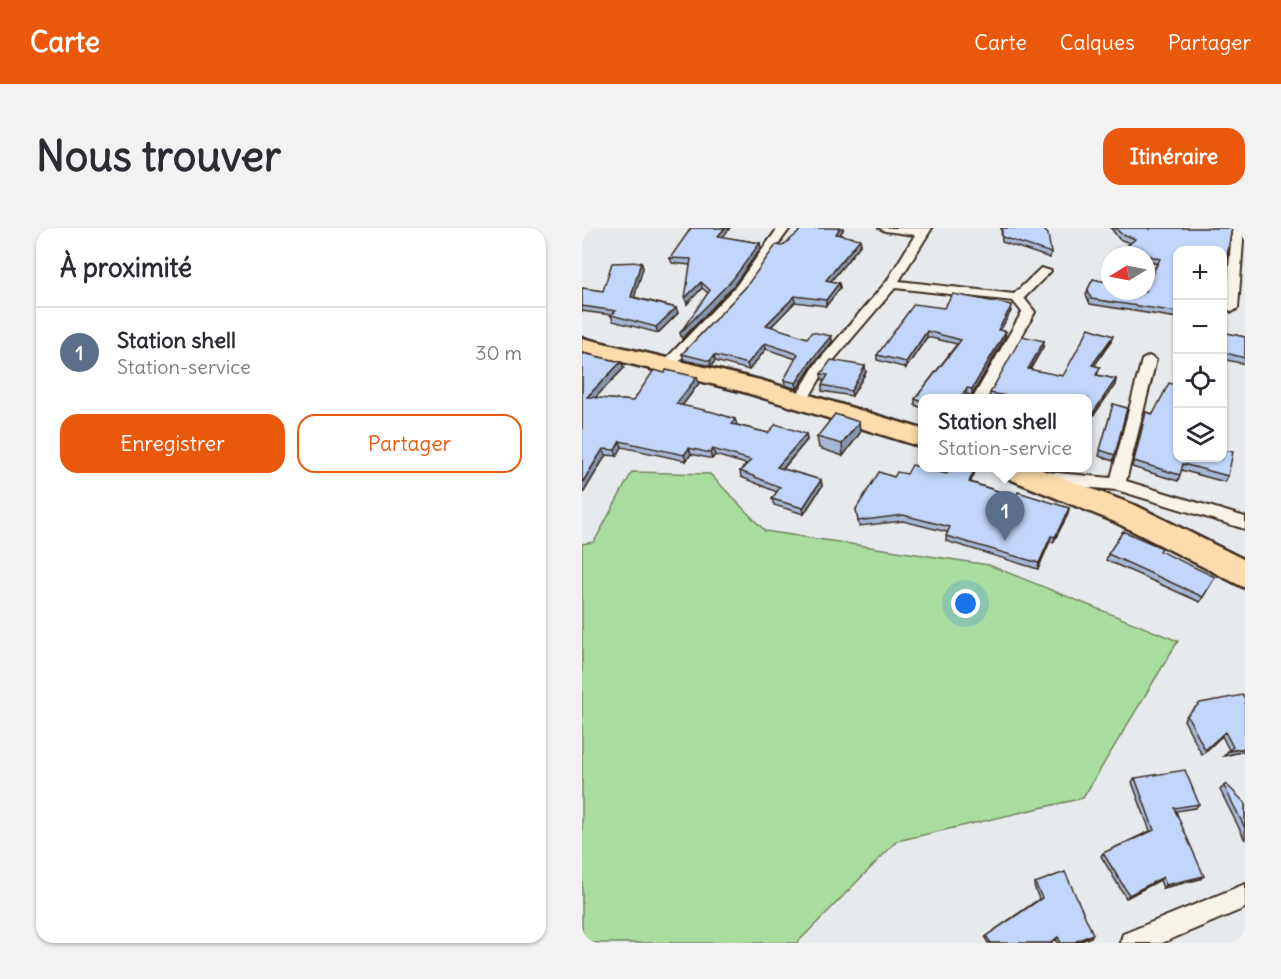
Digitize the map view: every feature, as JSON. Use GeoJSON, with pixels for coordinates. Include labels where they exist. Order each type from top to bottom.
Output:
{"type":"FeatureCollection","features":[{"type":"Feature","properties":{"kind":"highway"},"geometry":{"type":"LineString","coordinates":[[582,345],[669,364],[801,400],[918,437]]}},
{"type":"Feature","properties":{"kind":"highway"},"geometry":{"type":"LineString","coordinates":[[1022,472],[1126,514],[1245,575]]}},
{"type":"Feature","properties":{"kind":"street"},"geometry":{"type":"LineString","coordinates":[[669,364],[740,289],[784,228]]}},
{"type":"Feature","properties":{"kind":"street"},"geometry":{"type":"LineString","coordinates":[[801,400],[807,385],[892,284],[924,231],[885,228]]}},
{"type":"Feature","properties":{"kind":"street"},"geometry":{"type":"LineString","coordinates":[[1232,308],[1238,228]]}},
{"type":"Feature","properties":{"kind":"street"},"geometry":{"type":"LineString","coordinates":[[1017,298],[1045,271]]}},
{"type":"Feature","properties":{"kind":"street"},"geometry":{"type":"LineString","coordinates":[[892,284],[1017,298],[1029,312],[983,394]]}},
{"type":"Feature","properties":{"kind":"street"},"geometry":{"type":"LineString","coordinates":[[1117,484],[1149,360]]}},
{"type":"Feature","properties":{"kind":"street"},"geometry":{"type":"LineString","coordinates":[[1040,478],[1117,484],[1245,523]]}},
{"type":"Feature","properties":{"kind":"street"},"geometry":{"type":"LineString","coordinates":[[1132,943],[1245,896]]}},
{"type":"Feature","properties":{"kind":"green space"},"geometry":{"type":"Polygon","coordinates":[[[632,472],[710,474],[765,531],[989,565],[1178,641],[1083,798],[897,841],[797,943],[582,943],[582,544],[594,542],[632,472]]]}},
{"type":"Feature","properties":{"kind":"building"},"geometry":{"type":"Polygon","coordinates":[[[691,228],[725,228],[718,236],[760,243],[733,279],[680,333],[710,290],[701,282],[685,298],[691,259],[670,258],[691,228]]]}},
{"type":"Feature","properties":{"kind":"building"},"geometry":{"type":"Polygon","coordinates":[[[801,228],[840,228],[836,234],[860,239],[826,280],[839,283],[826,300],[795,296],[766,325],[807,338],[812,332],[831,336],[796,383],[784,380],[798,354],[765,343],[747,364],[714,355],[710,361],[682,354],[745,288],[776,245],[782,246],[801,228]]]}},
{"type":"Feature","properties":{"kind":"building"},"geometry":{"type":"Polygon","coordinates":[[[1002,228],[1042,228],[1048,234],[1051,253],[1002,237],[1002,228]]]}},
{"type":"Feature","properties":{"kind":"building"},"geometry":{"type":"Polygon","coordinates":[[[1116,228],[1232,228],[1227,256],[1227,246],[1173,246],[1173,311],[1091,299],[1088,289],[1093,279],[1101,281],[1101,300],[1155,300],[1155,268],[1160,259],[1155,257],[1155,246],[1127,246],[1135,239],[1120,233],[1116,228]]]}},
{"type":"Feature","properties":{"kind":"building"},"geometry":{"type":"Polygon","coordinates":[[[641,262],[631,297],[676,308],[656,327],[611,315],[616,311],[582,306],[582,288],[603,291],[612,263],[641,262]]]}},
{"type":"Feature","properties":{"kind":"building"},"geometry":{"type":"Polygon","coordinates":[[[953,294],[1012,305],[998,330],[1006,331],[972,389],[967,388],[963,394],[919,394],[961,340],[927,331],[906,362],[877,355],[914,304],[944,308],[953,294]]]}},
{"type":"Feature","properties":{"kind":"building"},"geometry":{"type":"Polygon","coordinates":[[[1089,328],[1113,336],[1092,365],[1100,367],[1096,375],[1116,379],[1093,413],[1092,394],[990,393],[1022,336],[1044,341],[1028,369],[1063,376],[1089,328]]]}},
{"type":"Feature","properties":{"kind":"building"},"geometry":{"type":"Polygon","coordinates":[[[1227,333],[1245,337],[1245,358],[1227,353],[1227,333]]]}},
{"type":"Feature","properties":{"kind":"building"},"geometry":{"type":"Polygon","coordinates":[[[582,353],[621,362],[587,397],[633,401],[654,370],[665,373],[666,370],[697,377],[676,404],[713,412],[735,419],[732,424],[768,433],[776,424],[806,434],[777,467],[821,480],[803,508],[772,499],[780,487],[740,471],[751,460],[713,449],[710,453],[689,448],[684,455],[620,441],[615,450],[603,449],[582,483],[582,353]]]}},
{"type":"Feature","properties":{"kind":"building"},"geometry":{"type":"Polygon","coordinates":[[[831,360],[865,366],[851,391],[822,385],[828,375],[821,374],[831,360]]]}},
{"type":"Feature","properties":{"kind":"building"},"geometry":{"type":"Polygon","coordinates":[[[1169,383],[1173,384],[1173,462],[1227,462],[1227,451],[1233,452],[1228,476],[1183,464],[1180,475],[1134,461],[1146,412],[1153,414],[1169,383]]]}},
{"type":"Feature","properties":{"kind":"building"},"geometry":{"type":"Polygon","coordinates":[[[1113,404],[1127,408],[1115,455],[1100,450],[1113,404]]]}},
{"type":"Feature","properties":{"kind":"building"},"geometry":{"type":"Polygon","coordinates":[[[835,414],[859,422],[842,444],[817,437],[835,414]]]}},
{"type":"Feature","properties":{"kind":"building"},"geometry":{"type":"Polygon","coordinates":[[[912,465],[918,467],[918,472],[946,474],[948,472],[973,472],[969,482],[1016,497],[1018,492],[1069,508],[1055,537],[1051,536],[1039,563],[946,536],[950,527],[903,515],[858,521],[856,509],[879,472],[894,477],[897,472],[907,474],[912,465]]]}},
{"type":"Feature","properties":{"kind":"building"},"geometry":{"type":"Polygon","coordinates":[[[1123,531],[1162,548],[1160,551],[1215,577],[1203,597],[1108,554],[1123,531]]]}},
{"type":"Feature","properties":{"kind":"building"},"geometry":{"type":"Polygon","coordinates":[[[1243,695],[1245,699],[1245,748],[1228,751],[1233,747],[1225,732],[1205,750],[1187,715],[1200,703],[1243,695]]]}},
{"type":"Feature","properties":{"kind":"building"},"geometry":{"type":"Polygon","coordinates":[[[1185,770],[1199,804],[1174,808],[1204,876],[1166,885],[1163,877],[1129,895],[1103,853],[1154,830],[1135,778],[1185,770]]]}},
{"type":"Feature","properties":{"kind":"building"},"geometry":{"type":"Polygon","coordinates":[[[1226,784],[1245,803],[1245,828],[1224,786],[1226,784]]]}},
{"type":"Feature","properties":{"kind":"building"},"geometry":{"type":"Polygon","coordinates":[[[1065,872],[1093,934],[1072,943],[1061,943],[1058,937],[1050,943],[991,943],[986,936],[1042,898],[1035,883],[1065,872]]]}},
{"type":"Feature","properties":{"kind":"place","name":"Station shell"},"geometry":{"type":"Point","coordinates":[1005,541]}}]}
